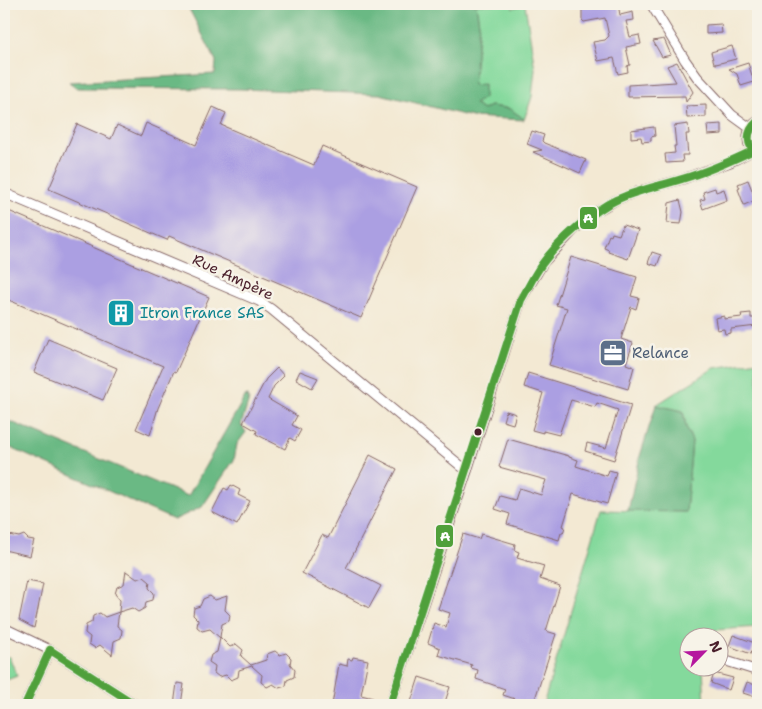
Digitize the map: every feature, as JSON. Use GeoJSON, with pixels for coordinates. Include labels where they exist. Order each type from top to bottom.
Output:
{"type":"FeatureCollection","features":[{"type":"Feature","properties":{"kind":"street"},"geometry":{"type":"LineString","coordinates":[[651,4],[698,77],[732,115],[750,128]]}},
{"type":"Feature","properties":{"kind":"street"},"geometry":{"type":"LineString","coordinates":[[390,705],[522,300],[543,263],[592,214],[616,200],[638,191],[683,179],[755,154],[747,140],[750,128],[758,121]]}},
{"type":"Feature","properties":{"kind":"street","name":"Rue Ampère"},"geometry":{"type":"LineString","coordinates":[[4,193],[259,301],[467,471]]}},
{"type":"Feature","properties":{"kind":"street"},"geometry":{"type":"LineString","coordinates":[[4,628],[50,650],[136,705]]}},
{"type":"Feature","properties":{"kind":"street"},"geometry":{"type":"LineString","coordinates":[[25,705],[50,650]]}},
{"type":"Feature","properties":{"kind":"street"},"geometry":{"type":"LineString","coordinates":[[730,662],[758,671]]}},
{"type":"Feature","properties":{"kind":"green space"},"geometry":{"type":"Polygon","coordinates":[[[188,4],[476,4],[479,24],[473,85],[484,84],[484,98],[474,104],[483,110],[490,106],[511,109],[524,120],[472,117],[380,94],[240,89],[77,88],[69,82],[215,74],[216,61],[188,4]]]}},
{"type":"Feature","properties":{"kind":"green space"},"geometry":{"type":"Polygon","coordinates":[[[476,4],[511,4],[513,8],[525,4],[535,69],[532,97],[524,120],[511,109],[490,106],[483,110],[474,104],[484,85],[473,86],[479,24],[476,4]]]}},
{"type":"Feature","properties":{"kind":"green space"},"geometry":{"type":"Polygon","coordinates":[[[758,361],[758,627],[730,629],[730,626],[680,626],[680,676],[703,676],[705,705],[543,705],[601,510],[686,512],[692,441],[686,427],[683,411],[656,405],[714,368],[758,361]]]}},
{"type":"Feature","properties":{"kind":"green space"},"geometry":{"type":"Polygon","coordinates":[[[246,395],[249,400],[241,425],[246,432],[237,444],[234,460],[202,507],[174,520],[4,445],[4,419],[188,496],[246,395]]]}},
{"type":"Feature","properties":{"kind":"green space"},"geometry":{"type":"Polygon","coordinates":[[[656,405],[683,411],[686,427],[692,441],[686,512],[628,511],[640,456],[656,405]]]}},
{"type":"Feature","properties":{"kind":"green space"},"geometry":{"type":"Polygon","coordinates":[[[9,656],[17,676],[4,681],[4,659],[9,656]]]}},
{"type":"Feature","properties":{"kind":"building"},"geometry":{"type":"Polygon","coordinates":[[[582,4],[618,4],[620,15],[633,12],[634,20],[626,21],[630,37],[639,35],[641,44],[626,47],[630,65],[627,66],[628,72],[618,74],[614,58],[598,61],[593,42],[605,40],[609,36],[605,18],[584,22],[582,20],[582,4]]]}},
{"type":"Feature","properties":{"kind":"building"},"geometry":{"type":"Polygon","coordinates":[[[721,24],[722,33],[706,34],[706,25],[721,24]]]}},
{"type":"Feature","properties":{"kind":"building"},"geometry":{"type":"Polygon","coordinates":[[[664,39],[671,55],[662,57],[653,41],[664,39]]]}},
{"type":"Feature","properties":{"kind":"building"},"geometry":{"type":"Polygon","coordinates":[[[732,46],[736,59],[714,63],[711,52],[732,46]]]}},
{"type":"Feature","properties":{"kind":"building"},"geometry":{"type":"Polygon","coordinates":[[[677,62],[693,92],[686,102],[685,96],[628,97],[628,85],[676,82],[667,66],[677,62]]]}},
{"type":"Feature","properties":{"kind":"building"},"geometry":{"type":"Polygon","coordinates":[[[748,63],[754,82],[741,86],[737,74],[729,69],[748,63]]]}},
{"type":"Feature","properties":{"kind":"building"},"geometry":{"type":"Polygon","coordinates":[[[706,105],[706,117],[687,118],[686,106],[706,105]]]}},
{"type":"Feature","properties":{"kind":"building"},"geometry":{"type":"Polygon","coordinates":[[[213,107],[226,113],[221,125],[314,165],[322,146],[417,187],[361,318],[169,236],[167,240],[49,189],[77,124],[111,139],[117,125],[141,136],[146,123],[196,145],[213,107]]]}},
{"type":"Feature","properties":{"kind":"building"},"geometry":{"type":"Polygon","coordinates":[[[688,124],[689,134],[686,134],[688,155],[682,155],[683,162],[666,163],[665,154],[675,153],[674,126],[688,124]]]}},
{"type":"Feature","properties":{"kind":"building"},"geometry":{"type":"Polygon","coordinates":[[[722,124],[722,134],[708,135],[707,125],[722,124]]]}},
{"type":"Feature","properties":{"kind":"building"},"geometry":{"type":"Polygon","coordinates":[[[654,127],[655,136],[651,137],[651,141],[642,142],[641,137],[631,138],[631,130],[654,127]]]}},
{"type":"Feature","properties":{"kind":"building"},"geometry":{"type":"Polygon","coordinates":[[[532,131],[544,135],[542,141],[544,143],[586,160],[580,173],[533,152],[542,150],[527,144],[532,131]]]}},
{"type":"Feature","properties":{"kind":"building"},"geometry":{"type":"Polygon","coordinates":[[[748,180],[756,200],[744,205],[738,184],[748,180]]]}},
{"type":"Feature","properties":{"kind":"building"},"geometry":{"type":"Polygon","coordinates":[[[715,188],[716,192],[724,189],[727,200],[703,209],[700,200],[705,199],[703,192],[715,188]]]}},
{"type":"Feature","properties":{"kind":"building"},"geometry":{"type":"Polygon","coordinates":[[[680,200],[683,212],[681,224],[667,223],[669,203],[680,200]]]}},
{"type":"Feature","properties":{"kind":"building","name":"Itron France SAS"},"geometry":{"type":"Polygon","coordinates":[[[4,209],[209,297],[158,408],[150,435],[136,429],[163,366],[4,298],[4,209]]]}},
{"type":"Feature","properties":{"kind":"building"},"geometry":{"type":"Polygon","coordinates":[[[623,225],[638,230],[628,259],[608,252],[609,250],[604,248],[609,235],[611,236],[612,233],[619,235],[623,225]]]}},
{"type":"Feature","properties":{"kind":"building"},"geometry":{"type":"Polygon","coordinates":[[[652,252],[661,255],[657,266],[648,263],[652,252]]]}},
{"type":"Feature","properties":{"kind":"building"},"geometry":{"type":"Polygon","coordinates":[[[571,257],[637,277],[631,296],[639,298],[636,309],[631,307],[621,339],[633,343],[626,364],[634,367],[628,389],[549,365],[567,308],[556,305],[571,257]]]}},
{"type":"Feature","properties":{"kind":"building"},"geometry":{"type":"Polygon","coordinates":[[[751,313],[751,318],[756,318],[757,326],[731,329],[731,333],[725,334],[724,329],[717,330],[715,318],[724,316],[724,319],[742,317],[741,314],[751,313]]]}},
{"type":"Feature","properties":{"kind":"building"},"geometry":{"type":"Polygon","coordinates":[[[48,339],[117,368],[103,400],[34,372],[48,339]]]}},
{"type":"Feature","properties":{"kind":"building"},"geometry":{"type":"Polygon","coordinates":[[[277,368],[284,376],[274,386],[268,399],[297,416],[292,425],[301,430],[295,441],[290,438],[285,449],[256,434],[257,431],[243,423],[266,379],[277,368]]]}},
{"type":"Feature","properties":{"kind":"building"},"geometry":{"type":"Polygon","coordinates":[[[300,371],[318,378],[312,388],[296,379],[300,371]]]}},
{"type":"Feature","properties":{"kind":"building"},"geometry":{"type":"Polygon","coordinates":[[[528,373],[631,405],[614,460],[585,451],[587,443],[606,448],[618,410],[597,403],[595,407],[571,400],[559,435],[532,430],[543,393],[524,387],[528,373]]]}},
{"type":"Feature","properties":{"kind":"building"},"geometry":{"type":"Polygon","coordinates":[[[506,411],[516,414],[513,424],[503,421],[506,411]]]}},
{"type":"Feature","properties":{"kind":"building"},"geometry":{"type":"Polygon","coordinates":[[[508,439],[569,456],[578,460],[576,466],[607,476],[609,470],[616,472],[607,504],[573,494],[563,526],[565,527],[559,540],[507,524],[510,514],[495,509],[500,496],[515,500],[519,488],[541,495],[546,480],[499,467],[508,439]]]}},
{"type":"Feature","properties":{"kind":"building"},"geometry":{"type":"Polygon","coordinates":[[[370,455],[397,469],[346,568],[381,586],[369,608],[302,573],[322,535],[328,538],[370,455]]]}},
{"type":"Feature","properties":{"kind":"building"},"geometry":{"type":"Polygon","coordinates":[[[231,485],[240,490],[238,495],[250,501],[237,525],[212,512],[224,488],[228,490],[231,485]]]}},
{"type":"Feature","properties":{"kind":"building"},"geometry":{"type":"Polygon","coordinates":[[[4,534],[19,537],[24,535],[28,539],[34,540],[30,556],[4,550],[4,534]]]}},
{"type":"Feature","properties":{"kind":"building"},"geometry":{"type":"Polygon","coordinates":[[[463,534],[479,539],[481,534],[515,544],[514,550],[519,552],[517,558],[544,566],[540,579],[560,586],[546,631],[556,634],[533,705],[503,695],[505,689],[476,679],[478,670],[471,668],[472,665],[438,655],[440,648],[428,643],[434,623],[446,627],[450,613],[438,609],[463,534]]]}},
{"type":"Feature","properties":{"kind":"building"},"geometry":{"type":"Polygon","coordinates":[[[126,571],[137,579],[144,577],[150,582],[149,588],[154,593],[153,600],[146,602],[145,608],[138,612],[132,608],[119,612],[120,600],[115,594],[117,587],[124,584],[126,571]]]}},
{"type":"Feature","properties":{"kind":"building"},"geometry":{"type":"Polygon","coordinates":[[[27,581],[43,584],[34,628],[19,620],[27,581]]]}},
{"type":"Feature","properties":{"kind":"building"},"geometry":{"type":"Polygon","coordinates":[[[210,596],[215,600],[227,596],[225,610],[230,615],[229,621],[222,624],[220,637],[230,647],[236,644],[243,650],[241,656],[251,665],[266,660],[267,654],[275,651],[280,655],[286,653],[291,658],[290,664],[295,670],[294,677],[287,680],[286,686],[279,688],[273,684],[267,687],[261,682],[262,675],[252,666],[239,670],[238,677],[231,680],[226,675],[219,677],[214,673],[215,666],[209,662],[211,655],[217,652],[220,638],[210,629],[202,631],[197,627],[198,620],[193,615],[194,608],[200,606],[203,599],[210,596]]]}},
{"type":"Feature","properties":{"kind":"building"},"geometry":{"type":"Polygon","coordinates":[[[119,612],[117,626],[122,630],[121,638],[114,641],[112,655],[100,645],[95,648],[89,644],[90,637],[85,633],[86,625],[92,622],[93,616],[100,613],[105,617],[119,612]]]}},
{"type":"Feature","properties":{"kind":"building"},"geometry":{"type":"Polygon","coordinates":[[[733,635],[755,643],[751,654],[730,646],[733,635]]]}},
{"type":"Feature","properties":{"kind":"building"},"geometry":{"type":"Polygon","coordinates":[[[353,657],[368,660],[361,695],[373,698],[371,705],[332,705],[339,664],[347,666],[348,659],[352,660],[353,657]]]}},
{"type":"Feature","properties":{"kind":"building"},"geometry":{"type":"Polygon","coordinates":[[[713,676],[733,678],[729,690],[711,683],[713,676]]]}},
{"type":"Feature","properties":{"kind":"building"},"geometry":{"type":"Polygon","coordinates":[[[419,677],[450,687],[444,705],[410,705],[419,677]]]}},
{"type":"Feature","properties":{"kind":"building"},"geometry":{"type":"Polygon","coordinates":[[[747,682],[758,686],[758,698],[743,693],[747,682]]]}},
{"type":"Feature","properties":{"kind":"building"},"geometry":{"type":"Polygon","coordinates":[[[177,683],[184,684],[181,705],[174,705],[177,683]]]}},
{"type":"Feature","properties":{"kind":"transit line","name":"A"},"geometry":{"type":"LineString","coordinates":[[758,121],[749,134],[749,143],[758,156]]}},
{"type":"Feature","properties":{"kind":"transit line","name":"A"},"geometry":{"type":"LineString","coordinates":[[390,705],[521,300],[539,268],[566,237],[586,219],[616,200],[632,193],[709,170],[752,151]]}},
{"type":"Feature","properties":{"kind":"transit line","name":"A"},"geometry":{"type":"LineString","coordinates":[[50,650],[136,705]]}},
{"type":"Feature","properties":{"kind":"transit line","name":"A"},"geometry":{"type":"LineString","coordinates":[[25,705],[50,650]]}},
{"type":"Feature","properties":{"kind":"place","name":"Itron France SAS"},"geometry":{"type":"Point","coordinates":[121,313]}},
{"type":"Feature","properties":{"kind":"place","name":"Relance"},"geometry":{"type":"Point","coordinates":[613,353]}}]}
